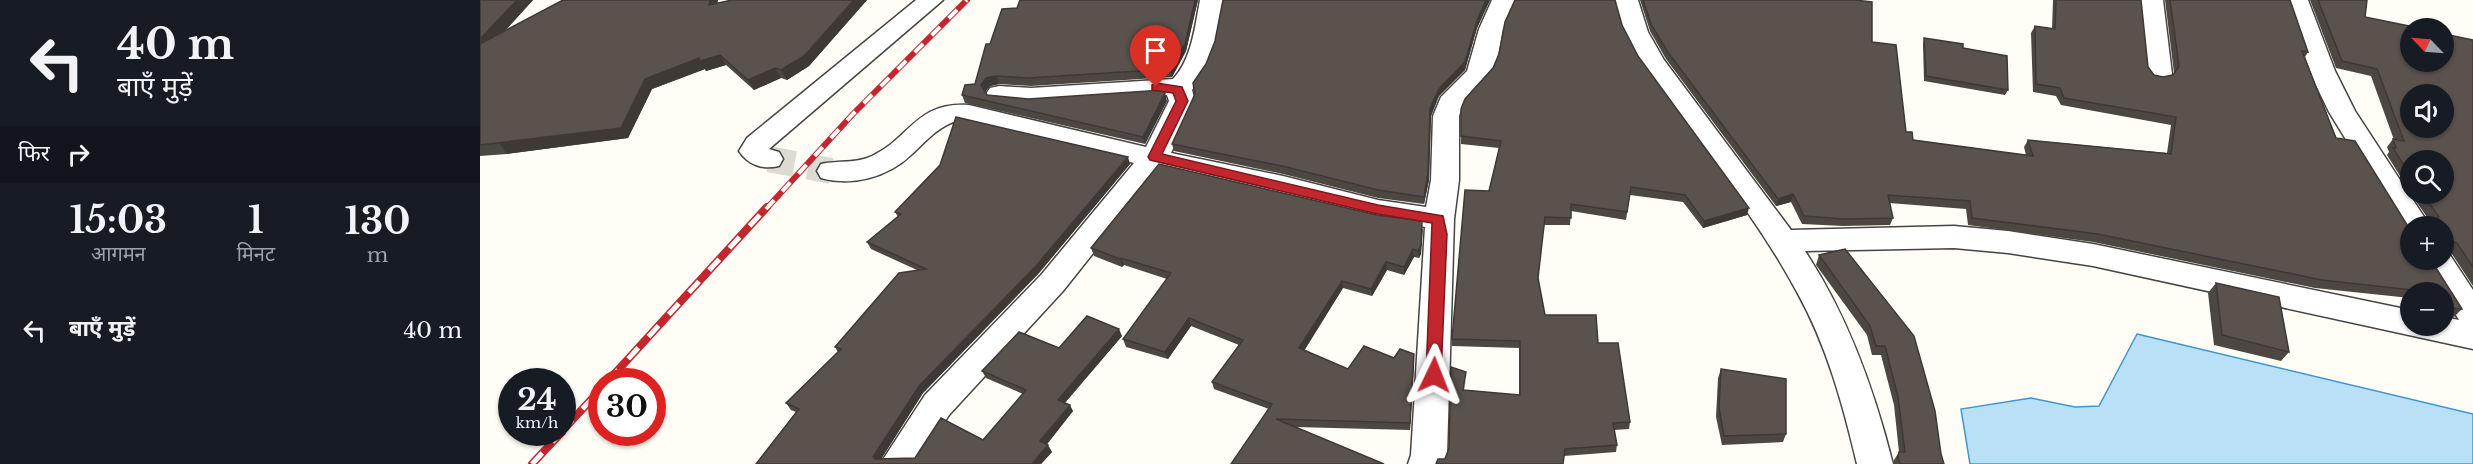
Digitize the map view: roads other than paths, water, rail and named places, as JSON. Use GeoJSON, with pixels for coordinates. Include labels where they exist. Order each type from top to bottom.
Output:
{"type":"FeatureCollection","features":[{"type":"Feature","properties":{"kind":"street"},"geometry":{"type":"LineString","coordinates":[[769,159],[753,151],[757,145],[930,0]]}},
{"type":"Feature","properties":{"kind":"street"},"geometry":{"type":"LineString","coordinates":[[999,93],[1032,96],[1156,87],[1178,89],[1186,82],[1195,66],[1208,24],[1212,0]]}},
{"type":"Feature","properties":{"kind":"street"},"geometry":{"type":"LineString","coordinates":[[1426,464],[1429,455],[1434,375],[1439,219],[1445,180],[1446,116],[1450,103],[1478,75],[1484,61],[1491,29],[1504,0]]}},
{"type":"Feature","properties":{"kind":"street"},"geometry":{"type":"LineString","coordinates":[[1626,0],[1628,11],[1647,54],[1782,241],[1832,327],[1861,405],[1875,464]]}},
{"type":"Feature","properties":{"kind":"street"},"geometry":{"type":"LineString","coordinates":[[2151,0],[2159,74]]}},
{"type":"Feature","properties":{"kind":"street"},"geometry":{"type":"LineString","coordinates":[[2296,0],[2322,71],[2342,112],[2409,216]]}},
{"type":"Feature","properties":{"kind":"street"},"geometry":{"type":"LineString","coordinates":[[898,464],[924,421],[937,405],[1052,283],[1155,157],[1182,101],[1178,89]]}},
{"type":"Feature","properties":{"kind":"street"},"geometry":{"type":"LineString","coordinates":[[831,171],[850,172],[880,166],[894,157],[932,122],[951,113],[969,114],[1025,129],[1378,210],[1439,219]]}},
{"type":"Feature","properties":{"kind":"street"},"geometry":{"type":"LineString","coordinates":[[1782,241],[1954,237],[2008,242],[2093,255],[2400,321]]}},
{"type":"Feature","properties":{"kind":"street"},"geometry":{"type":"LineString","coordinates":[[2443,270],[2473,316]]}},
{"type":"Feature","properties":{"kind":"street"},"geometry":{"type":"LineString","coordinates":[[2454,332],[2473,336]]}},
{"type":"Feature","properties":{"kind":"water"},"geometry":{"type":"Polygon","coordinates":[[[2137,334],[2473,414],[2473,464],[1970,464],[1961,409],[2031,398],[2075,407],[2099,406],[2137,334]]]}},
{"type":"Feature","properties":{"kind":"tunnel"},"geometry":{"type":"LineString","coordinates":[[769,159],[831,171]]}},
{"type":"Feature","properties":{"kind":"railway"},"geometry":{"type":"LineString","coordinates":[[766,209],[853,114],[967,0]]}},
{"type":"Feature","properties":{"kind":"railway"},"geometry":{"type":"LineString","coordinates":[[620,368],[767,207]]}},
{"type":"Feature","properties":{"kind":"railway"},"geometry":{"type":"LineString","coordinates":[[576,416],[588,403]]}},
{"type":"Feature","properties":{"kind":"railway"},"geometry":{"type":"LineString","coordinates":[[532,464],[549,446]]}}]}
